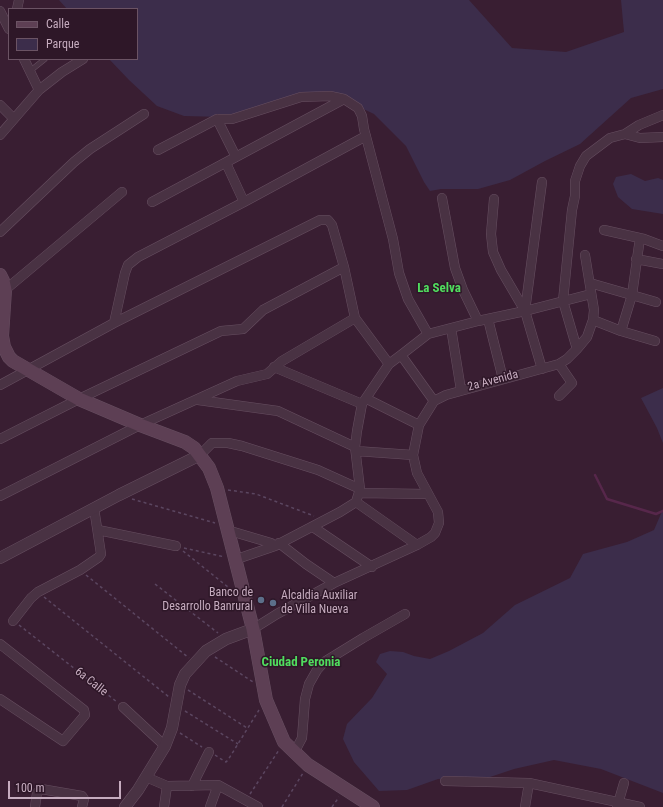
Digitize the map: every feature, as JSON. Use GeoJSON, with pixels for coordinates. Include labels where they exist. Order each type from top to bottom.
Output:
{"type":"FeatureCollection","features":[{"type":"Feature","properties":{"kind":"main road"},"geometry":{"type":"LineString","coordinates":[[0,275],[3,281],[4,290],[2,336],[4,347],[13,362],[79,399],[185,442],[194,448],[200,455],[209,468],[217,488],[234,560],[253,629],[265,695],[284,742],[308,765],[373,807]]}},
{"type":"Feature","properties":{"kind":"street"},"geometry":{"type":"LineString","coordinates":[[0,11],[8,27]]}},
{"type":"Feature","properties":{"kind":"street"},"geometry":{"type":"LineString","coordinates":[[24,60],[39,90]]}},
{"type":"Feature","properties":{"kind":"street"},"geometry":{"type":"LineString","coordinates":[[0,135],[39,90],[62,72],[81,60]]}},
{"type":"Feature","properties":{"kind":"street"},"geometry":{"type":"LineString","coordinates":[[158,150],[217,119],[232,119],[301,97],[330,96],[344,99],[358,108],[362,116],[393,238],[399,273],[411,305],[428,334]]}},
{"type":"Feature","properties":{"kind":"street"},"geometry":{"type":"LineString","coordinates":[[152,202],[344,99]]}},
{"type":"Feature","properties":{"kind":"street"},"geometry":{"type":"LineString","coordinates":[[0,105],[14,119]]}},
{"type":"Feature","properties":{"kind":"street"},"geometry":{"type":"LineString","coordinates":[[0,232],[74,162],[90,149],[144,114]]}},
{"type":"Feature","properties":{"kind":"street"},"geometry":{"type":"LineString","coordinates":[[577,349],[563,301],[572,210],[575,196],[575,181],[580,166],[586,156],[610,138],[626,134],[638,125],[663,115]]}},
{"type":"Feature","properties":{"kind":"street"},"geometry":{"type":"LineString","coordinates":[[217,119],[236,157]]}},
{"type":"Feature","properties":{"kind":"street"},"geometry":{"type":"LineString","coordinates":[[626,134],[640,138],[663,137]]}},
{"type":"Feature","properties":{"kind":"street"},"geometry":{"type":"LineString","coordinates":[[114,323],[121,287],[128,265],[138,257],[366,136]]}},
{"type":"Feature","properties":{"kind":"street"},"geometry":{"type":"LineString","coordinates":[[226,162],[244,202]]}},
{"type":"Feature","properties":{"kind":"street"},"geometry":{"type":"LineString","coordinates":[[526,311],[542,182]]}},
{"type":"Feature","properties":{"kind":"street"},"geometry":{"type":"LineString","coordinates":[[4,290],[122,192]]}},
{"type":"Feature","properties":{"kind":"street"},"geometry":{"type":"LineString","coordinates":[[442,198],[455,268],[463,290],[478,321]]}},
{"type":"Feature","properties":{"kind":"street"},"geometry":{"type":"LineString","coordinates":[[494,199],[491,234],[492,252],[526,311],[542,369]]}},
{"type":"Feature","properties":{"kind":"street"},"geometry":{"type":"LineString","coordinates":[[0,385],[114,323],[320,220],[328,220],[332,225],[356,318],[389,364]]}},
{"type":"Feature","properties":{"kind":"street"},"geometry":{"type":"LineString","coordinates":[[604,230],[640,238],[663,246]]}},
{"type":"Feature","properties":{"kind":"street"},"geometry":{"type":"LineString","coordinates":[[621,331],[632,295],[640,238]]}},
{"type":"Feature","properties":{"kind":"street","name":"2a Avenida"},"geometry":{"type":"LineString","coordinates":[[434,401],[461,390],[559,364],[567,359],[587,337],[593,320],[594,310],[585,255]]}},
{"type":"Feature","properties":{"kind":"street"},"geometry":{"type":"LineString","coordinates":[[636,259],[663,264]]}},
{"type":"Feature","properties":{"kind":"street"},"geometry":{"type":"LineString","coordinates":[[0,439],[79,399],[221,331],[242,329],[263,310],[344,267]]}},
{"type":"Feature","properties":{"kind":"street"},"geometry":{"type":"LineString","coordinates":[[590,283],[656,302]]}},
{"type":"Feature","properties":{"kind":"street"},"geometry":{"type":"LineString","coordinates":[[234,560],[277,544],[314,527],[356,502],[360,491],[356,449],[357,431],[364,402],[389,364],[400,354],[428,334],[591,294]]}},
{"type":"Feature","properties":{"kind":"street"},"geometry":{"type":"LineString","coordinates":[[0,496],[140,425],[237,381],[267,374],[282,361],[356,318]]}},
{"type":"Feature","properties":{"kind":"street"},"geometry":{"type":"LineString","coordinates":[[488,320],[503,378]]}},
{"type":"Feature","properties":{"kind":"street"},"geometry":{"type":"LineString","coordinates":[[593,320],[655,342]]}},
{"type":"Feature","properties":{"kind":"street"},"geometry":{"type":"LineString","coordinates":[[451,328],[461,390]]}},
{"type":"Feature","properties":{"kind":"street"},"geometry":{"type":"LineString","coordinates":[[125,807],[165,746],[172,728],[180,685],[185,674],[206,651],[226,639],[253,629],[334,583],[372,567],[417,545],[431,537],[438,528],[438,512],[417,473],[413,455],[419,425],[434,401],[400,354]]}},
{"type":"Feature","properties":{"kind":"street"},"geometry":{"type":"LineString","coordinates":[[559,364],[572,383],[559,396]]}},
{"type":"Feature","properties":{"kind":"street"},"geometry":{"type":"LineString","coordinates":[[274,367],[419,425]]}},
{"type":"Feature","properties":{"kind":"street"},"geometry":{"type":"LineString","coordinates":[[197,400],[278,411],[356,449],[413,455]]}},
{"type":"Feature","properties":{"kind":"street"},"geometry":{"type":"LineString","coordinates":[[0,558],[119,495],[200,455],[212,443],[235,444],[318,470],[360,491],[428,494]]}},
{"type":"Feature","properties":{"kind":"street"},"geometry":{"type":"LineString","coordinates":[[356,502],[417,545]]}},
{"type":"Feature","properties":{"kind":"street"},"geometry":{"type":"LineString","coordinates":[[13,620],[31,598],[38,592],[80,570],[98,558],[101,554],[94,508]]}},
{"type":"Feature","properties":{"kind":"street"},"geometry":{"type":"LineString","coordinates":[[314,527],[372,567]]}},
{"type":"Feature","properties":{"kind":"street"},"geometry":{"type":"LineString","coordinates":[[226,528],[271,544],[277,544],[334,583]]}},
{"type":"Feature","properties":{"kind":"street"},"geometry":{"type":"LineString","coordinates":[[98,530],[176,546]]}},
{"type":"Feature","properties":{"kind":"street"},"geometry":{"type":"LineString","coordinates":[[294,753],[302,738],[305,698],[309,684],[317,670],[324,662],[405,614]]}},
{"type":"Feature","properties":{"kind":"street"},"geometry":{"type":"LineString","coordinates":[[0,644],[84,710],[85,715],[63,741],[0,699]]}},
{"type":"Feature","properties":{"kind":"street"},"geometry":{"type":"LineString","coordinates":[[123,707],[165,746]]}},
{"type":"Feature","properties":{"kind":"street"},"geometry":{"type":"LineString","coordinates":[[192,786],[210,752]]}},
{"type":"Feature","properties":{"kind":"street"},"geometry":{"type":"LineString","coordinates":[[146,777],[167,786],[218,785],[256,806]]}},
{"type":"Feature","properties":{"kind":"street"},"geometry":{"type":"LineString","coordinates":[[445,781],[529,783],[617,805],[640,807]]}},
{"type":"Feature","properties":{"kind":"street"},"geometry":{"type":"LineString","coordinates":[[526,807],[529,783]]}},
{"type":"Feature","properties":{"kind":"street"},"geometry":{"type":"LineString","coordinates":[[617,805],[624,783]]}},
{"type":"Feature","properties":{"kind":"street"},"geometry":{"type":"LineString","coordinates":[[210,807],[218,785]]}},
{"type":"Feature","properties":{"kind":"street"},"geometry":{"type":"LineString","coordinates":[[164,807],[167,786]]}},
{"type":"Feature","properties":{"kind":"street"},"geometry":{"type":"LineString","coordinates":[[35,807],[37,793],[41,789],[82,796],[84,799],[82,807]]}},
{"type":"Feature","properties":{"kind":"lane"},"geometry":{"type":"LineString","coordinates":[[30,71],[44,60]]}},
{"type":"Feature","properties":{"kind":"path"},"geometry":{"type":"LineString","coordinates":[[217,488],[256,494],[325,521]]}},
{"type":"Feature","properties":{"kind":"path"},"geometry":{"type":"LineString","coordinates":[[119,495],[226,528]]}},
{"type":"Feature","properties":{"kind":"path"},"geometry":{"type":"LineString","coordinates":[[176,546],[234,560]]}},
{"type":"Feature","properties":{"kind":"path"},"geometry":{"type":"LineString","coordinates":[[176,546],[234,592],[244,596]]}},
{"type":"Feature","properties":{"kind":"path"},"geometry":{"type":"LineString","coordinates":[[80,570],[195,662]]}},
{"type":"Feature","properties":{"kind":"path"},"geometry":{"type":"LineString","coordinates":[[155,584],[226,639]]}},
{"type":"Feature","properties":{"kind":"path"},"geometry":{"type":"LineString","coordinates":[[38,592],[177,704],[238,744]]}},
{"type":"Feature","properties":{"kind":"path","name":"6a Calle"},"geometry":{"type":"LineString","coordinates":[[13,620],[123,707]]}},
{"type":"Feature","properties":{"kind":"path"},"geometry":{"type":"LineString","coordinates":[[172,728],[226,762],[248,729],[265,695],[206,651]]}},
{"type":"Feature","properties":{"kind":"path"},"geometry":{"type":"LineString","coordinates":[[180,685],[248,729]]}},
{"type":"Feature","properties":{"kind":"path"},"geometry":{"type":"LineString","coordinates":[[246,801],[284,742]]}},
{"type":"Feature","properties":{"kind":"path"},"geometry":{"type":"LineString","coordinates":[[282,807],[308,765]]}},
{"type":"Feature","properties":{"kind":"path"},"geometry":{"type":"LineString","coordinates":[[332,807],[344,789]]}},
{"type":"Feature","properties":{"kind":"green space"},"geometry":{"type":"Polygon","coordinates":[[[59,0],[469,0],[512,48],[566,52],[624,32],[621,0],[663,0],[663,89],[631,98],[580,144],[510,180],[478,189],[441,189],[430,191],[406,146],[374,114],[340,98],[298,98],[223,117],[184,116],[157,106],[110,60],[138,60],[138,8],[66,8],[59,0]]]}},
{"type":"Feature","properties":{"kind":"green space"},"geometry":{"type":"Polygon","coordinates":[[[631,174],[645,181],[658,178],[663,180],[663,214],[632,209],[618,197],[613,184],[616,177],[631,174]]]}},
{"type":"Feature","properties":{"kind":"green space"},"geometry":{"type":"Polygon","coordinates":[[[663,388],[663,443],[641,398],[663,388]]]}},
{"type":"Feature","properties":{"kind":"green space"},"geometry":{"type":"Polygon","coordinates":[[[663,509],[663,793],[601,769],[554,760],[514,769],[487,778],[438,779],[407,790],[379,791],[354,762],[343,739],[347,724],[372,698],[387,674],[376,662],[380,654],[390,651],[403,652],[430,659],[449,651],[483,633],[515,605],[570,578],[583,554],[627,542],[654,530],[663,509]]]}},
{"type":"Feature","properties":{"kind":"waterway"},"geometry":{"type":"LineString","coordinates":[[595,475],[607,499],[656,514],[663,511]]}},
{"type":"Feature","properties":{"kind":"place","name":"Banco de Desarrollo Banrural"},"geometry":{"type":"Point","coordinates":[261,600]}},
{"type":"Feature","properties":{"kind":"place","name":"Alcaldia Auxiliar de Villa Nueva"},"geometry":{"type":"Point","coordinates":[273,603]}},
{"type":"Feature","properties":{"kind":"district","name":"La Selva"},"geometry":{"type":"Point","coordinates":[439,289]}},
{"type":"Feature","properties":{"kind":"district","name":"Ciudad Peronia"},"geometry":{"type":"Point","coordinates":[301,663]}}]}
